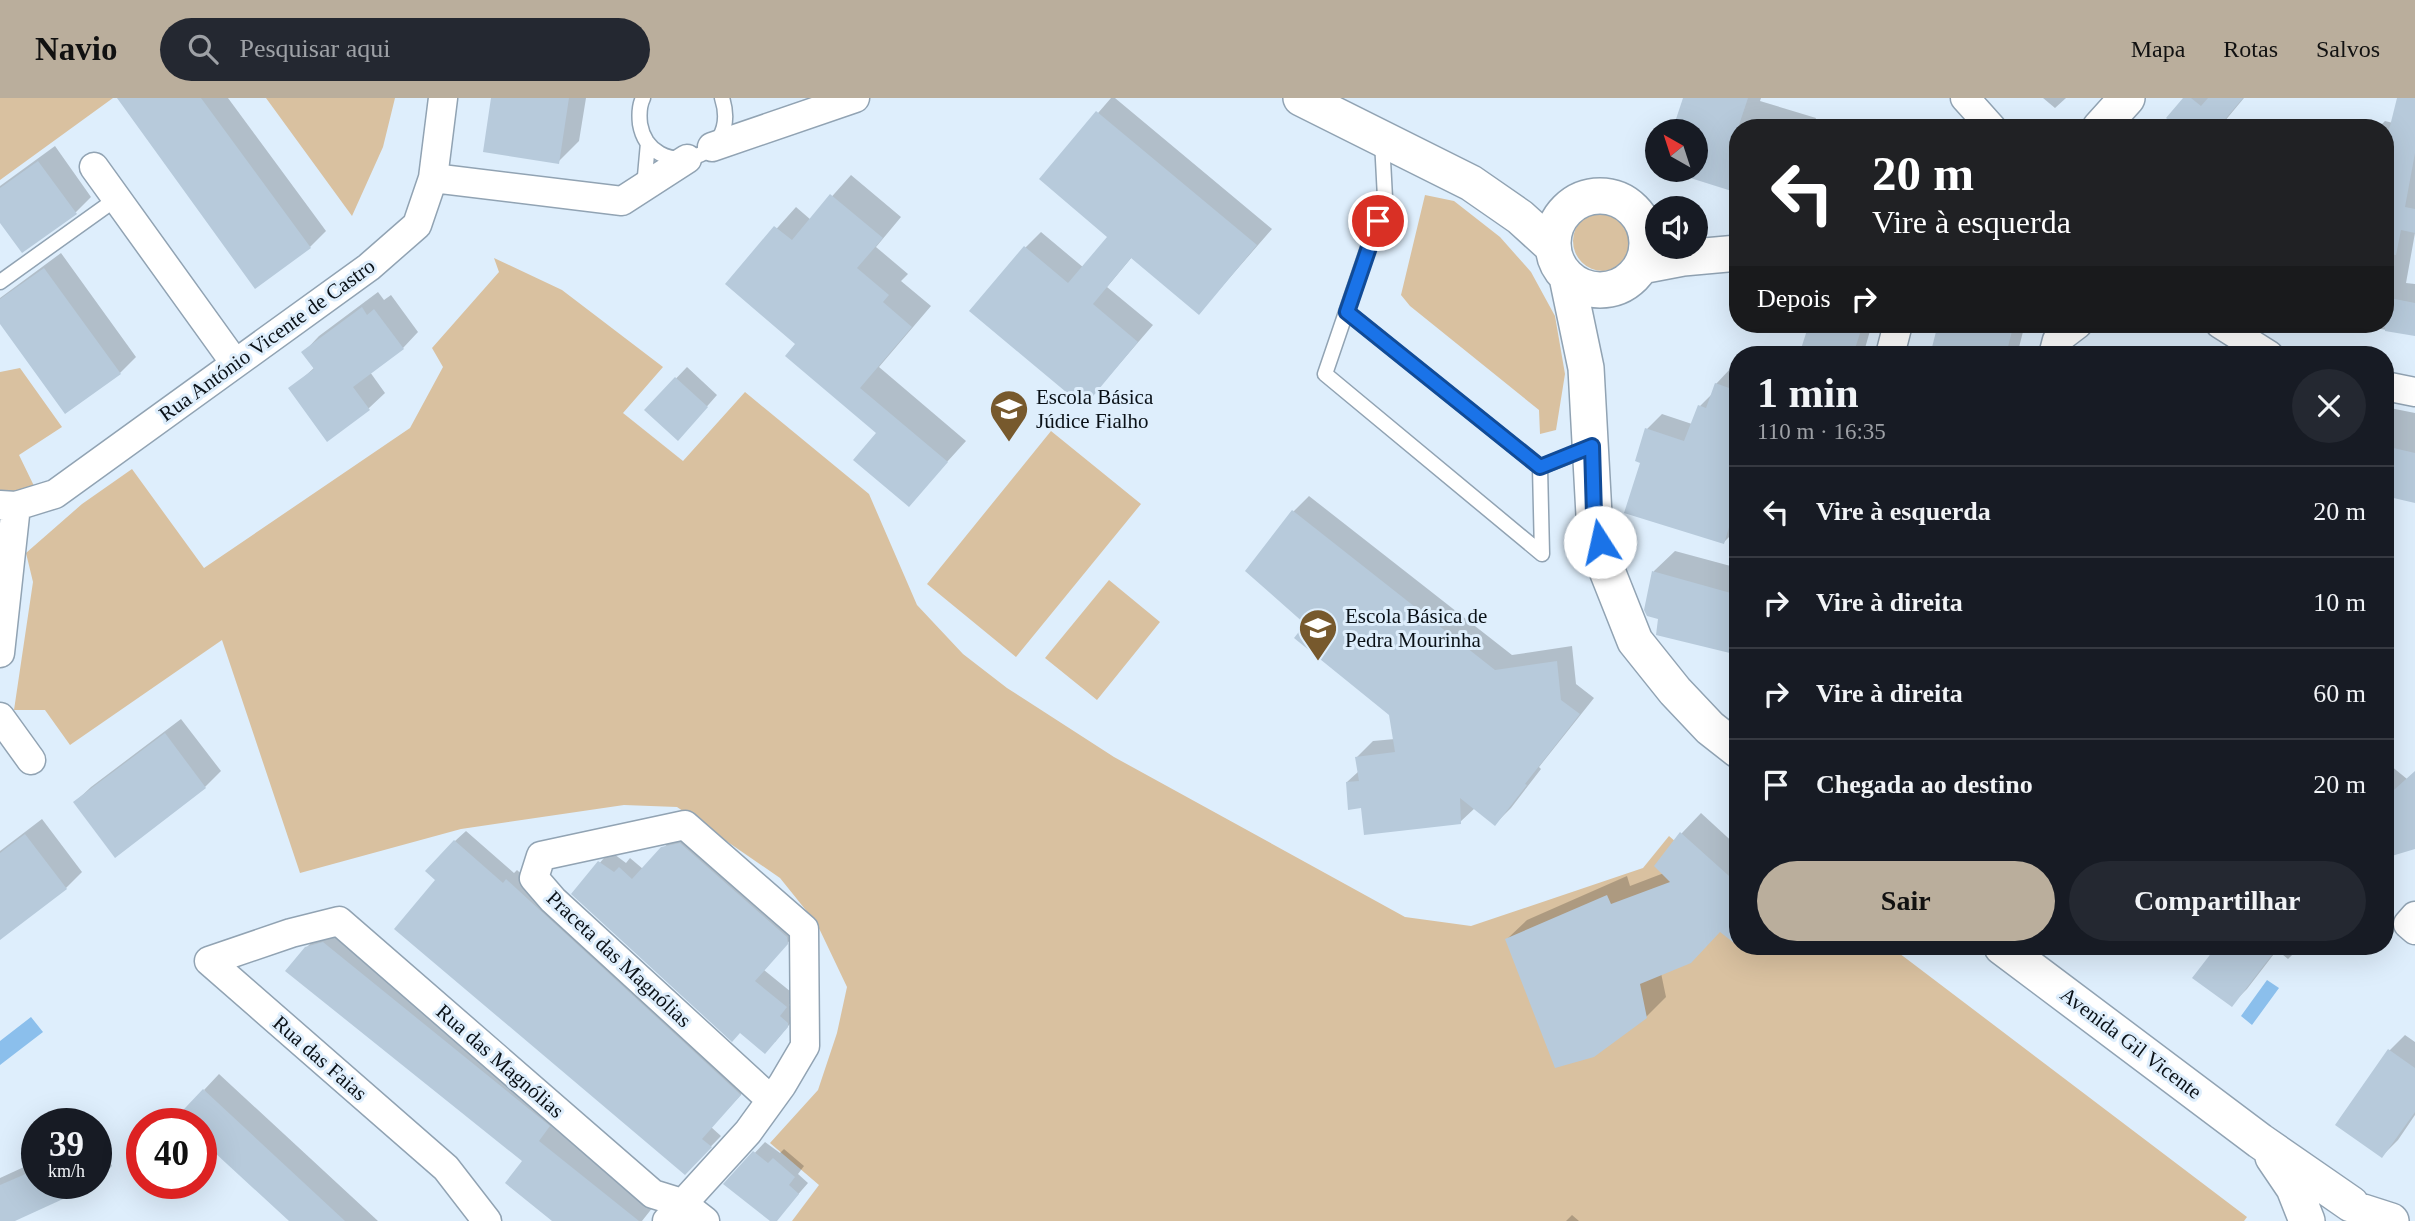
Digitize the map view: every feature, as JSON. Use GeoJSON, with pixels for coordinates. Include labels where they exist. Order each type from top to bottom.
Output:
{"type":"FeatureCollection","features":[{"type":"Feature","properties":{"kind":"street","name":"Rua António Vicente de Castro"},"geometry":{"type":"LineString","coordinates":[[8,506],[55,494],[369,267],[417,225],[433,178],[443,98]]}},
{"type":"Feature","properties":{"kind":"street"},"geometry":{"type":"LineString","coordinates":[[712,147],[854,98]]}},
{"type":"Feature","properties":{"kind":"street"},"geometry":{"type":"LineString","coordinates":[[1301,98],[1471,183],[1520,217],[1577,284],[1601,290],[1617,287],[1631,279],[1645,257]]}},
{"type":"Feature","properties":{"kind":"street"},"geometry":{"type":"LineString","coordinates":[[1965,98],[1984,119]]}},
{"type":"Feature","properties":{"kind":"street"},"geometry":{"type":"LineString","coordinates":[[2108,119],[2127,98]]}},
{"type":"Feature","properties":{"kind":"street"},"geometry":{"type":"LineString","coordinates":[[433,178],[622,201],[687,159]]}},
{"type":"Feature","properties":{"kind":"street"},"geometry":{"type":"LineString","coordinates":[[94,167],[235,363]]}},
{"type":"Feature","properties":{"kind":"street"},"geometry":{"type":"LineString","coordinates":[[1471,183],[1513,196],[1576,202]]}},
{"type":"Feature","properties":{"kind":"street"},"geometry":{"type":"LineString","coordinates":[[1645,220],[1621,201],[1606,196],[1590,196],[1565,211],[1553,234],[1586,368],[1594,515],[1606,568],[1635,641],[1675,691],[1710,728],[1729,743]]}},
{"type":"Feature","properties":{"kind":"street"},"geometry":{"type":"LineString","coordinates":[[1708,243],[1729,249]]}},
{"type":"Feature","properties":{"kind":"street"},"geometry":{"type":"LineString","coordinates":[[1641,266],[1729,253]]}},
{"type":"Feature","properties":{"kind":"street"},"geometry":{"type":"LineString","coordinates":[[1586,368],[1601,290]]}},
{"type":"Feature","properties":{"kind":"street"},"geometry":{"type":"LineString","coordinates":[[2055,346],[2057,340],[2066,333]]}},
{"type":"Feature","properties":{"kind":"street"},"geometry":{"type":"LineString","coordinates":[[2232,333],[2249,346]]}},
{"type":"Feature","properties":{"kind":"street"},"geometry":{"type":"LineString","coordinates":[[2394,388],[2415,392]]}},
{"type":"Feature","properties":{"kind":"street"},"geometry":{"type":"LineString","coordinates":[[0,653],[8,506]]}},
{"type":"Feature","properties":{"kind":"street"},"geometry":{"type":"LineString","coordinates":[[0,717],[32,761]]}},
{"type":"Feature","properties":{"kind":"street","name":"Praceta das Magnólias"},"geometry":{"type":"LineString","coordinates":[[685,825],[804,929],[804,1046],[782,1085],[770,1099],[554,900],[534,878],[541,856],[685,825]]}},
{"type":"Feature","properties":{"kind":"street"},"geometry":{"type":"LineString","coordinates":[[2415,916],[2408,925],[2415,930]]}},
{"type":"Feature","properties":{"kind":"street","name":"Rua das Magnólias"},"geometry":{"type":"LineString","coordinates":[[291,933],[339,921],[653,1194],[675,1212],[705,1221]]}},
{"type":"Feature","properties":{"kind":"street","name":"Rua das Faias"},"geometry":{"type":"LineString","coordinates":[[291,933],[209,961],[446,1168],[487,1221]]}},
{"type":"Feature","properties":{"kind":"street","name":"Avenida Gil Vicente"},"geometry":{"type":"LineString","coordinates":[[2012,955],[2260,1141],[2368,1214]]}},
{"type":"Feature","properties":{"kind":"street"},"geometry":{"type":"LineString","coordinates":[[675,1212],[748,1132],[770,1099]]}},
{"type":"Feature","properties":{"kind":"street"},"geometry":{"type":"LineString","coordinates":[[2260,1141],[2294,1188],[2309,1221],[2321,1208],[2331,1203],[2341,1202],[2368,1214]]}},
{"type":"Feature","properties":{"kind":"lane"},"geometry":{"type":"LineString","coordinates":[[643,98],[639,116],[641,131],[648,143],[659,153],[672,158],[687,159],[701,156],[721,136],[725,123],[722,98]]}},
{"type":"Feature","properties":{"kind":"lane"},"geometry":{"type":"LineString","coordinates":[[847,98],[854,98]]}},
{"type":"Feature","properties":{"kind":"lane"},"geometry":{"type":"LineString","coordinates":[[1347,312],[1540,467],[1542,554],[1325,374],[1385,198],[1382,139]]}},
{"type":"Feature","properties":{"kind":"lane"},"geometry":{"type":"LineString","coordinates":[[644,189],[648,143]]}},
{"type":"Feature","properties":{"kind":"lane"},"geometry":{"type":"LineString","coordinates":[[0,282],[117,199]]}},
{"type":"Feature","properties":{"kind":"lane"},"geometry":{"type":"LineString","coordinates":[[1540,467],[1592,446]]}},
{"type":"Feature","properties":{"kind":"shaded area"},"geometry":{"type":"Polygon","coordinates":[[[0,98],[113,98],[0,180],[0,98]]]}},
{"type":"Feature","properties":{"kind":"shaded area"},"geometry":{"type":"Polygon","coordinates":[[[266,98],[395,98],[383,147],[352,216],[266,98]]]}},
{"type":"Feature","properties":{"kind":"shaded area"},"geometry":{"type":"Polygon","coordinates":[[[1425,195],[1454,201],[1500,237],[1531,272],[1555,316],[1565,374],[1556,430],[1540,434],[1539,410],[1410,306],[1401,295],[1425,195]]]}},
{"type":"Feature","properties":{"kind":"shaded area"},"geometry":{"type":"Polygon","coordinates":[[[1597,211],[1609,211],[1628,224],[1633,241],[1631,253],[1620,266],[1609,271],[1597,271],[1578,258],[1573,247],[1573,235],[1586,216],[1597,211]]]}},
{"type":"Feature","properties":{"kind":"shaded area"},"geometry":{"type":"Polygon","coordinates":[[[494,258],[562,290],[663,367],[623,413],[683,461],[745,392],[869,494],[917,605],[963,654],[1007,688],[1114,757],[1405,917],[1471,926],[1643,868],[1669,836],[1729,888],[1729,955],[1902,955],[2247,1217],[2244,1221],[792,1221],[819,1185],[770,1143],[818,1090],[837,1033],[847,987],[817,924],[780,878],[677,807],[624,805],[461,829],[300,873],[222,640],[70,745],[45,710],[14,710],[33,582],[26,553],[82,504],[132,469],[204,568],[410,428],[443,367],[432,348],[499,272],[494,258]]]}},
{"type":"Feature","properties":{"kind":"shaded area"},"geometry":{"type":"Polygon","coordinates":[[[20,368],[62,427],[19,455],[35,488],[0,495],[0,372],[20,368]]]}},
{"type":"Feature","properties":{"kind":"shaded area"},"geometry":{"type":"Polygon","coordinates":[[[1051,431],[1141,504],[1016,657],[927,584],[1051,431]]]}},
{"type":"Feature","properties":{"kind":"shaded area"},"geometry":{"type":"Polygon","coordinates":[[[1109,580],[1160,622],[1097,700],[1045,658],[1109,580]]]}},
{"type":"Feature","properties":{"kind":"water"},"geometry":{"type":"Polygon","coordinates":[[[2267,980],[2279,988],[2252,1025],[2241,1016],[2267,980]]]}},
{"type":"Feature","properties":{"kind":"water"},"geometry":{"type":"Polygon","coordinates":[[[31,1017],[43,1032],[0,1065],[0,1041],[31,1017]]]}},
{"type":"Feature","properties":{"kind":"building"},"geometry":{"type":"Polygon","coordinates":[[[117,98],[201,98],[311,248],[255,289],[117,98]]]}},
{"type":"Feature","properties":{"kind":"building"},"geometry":{"type":"Polygon","coordinates":[[[491,98],[569,98],[559,164],[483,152],[491,98]]]}},
{"type":"Feature","properties":{"kind":"building"},"geometry":{"type":"Polygon","coordinates":[[[1683,98],[1748,98],[1741,119],[1729,119],[1729,190],[1703,182],[1708,182],[1708,119],[1676,119],[1683,98]]]}},
{"type":"Feature","properties":{"kind":"building"},"geometry":{"type":"Polygon","coordinates":[[[2183,98],[2191,98],[2201,106],[2208,98],[2243,98],[2225,119],[2166,118],[2183,98]]]}},
{"type":"Feature","properties":{"kind":"building"},"geometry":{"type":"Polygon","coordinates":[[[2397,98],[2415,98],[2415,153],[2405,207],[2415,209],[2415,233],[2401,230],[2396,255],[2394,119],[2392,119],[2397,98]]]}},
{"type":"Feature","properties":{"kind":"building"},"geometry":{"type":"Polygon","coordinates":[[[1096,111],[1257,245],[1199,315],[1131,258],[1093,304],[1138,342],[1084,407],[969,311],[1024,246],[1068,283],[1107,237],[1039,179],[1096,111]]]}},
{"type":"Feature","properties":{"kind":"building"},"geometry":{"type":"Polygon","coordinates":[[[38,161],[77,214],[22,253],[0,223],[0,188],[38,161]]]}},
{"type":"Feature","properties":{"kind":"building"},"geometry":{"type":"Polygon","coordinates":[[[830,194],[883,238],[857,268],[889,295],[883,302],[912,327],[860,388],[948,462],[909,507],[853,460],[876,433],[785,356],[795,344],[725,284],[774,226],[792,240],[830,194]]]}},
{"type":"Feature","properties":{"kind":"building"},"geometry":{"type":"Polygon","coordinates":[[[44,268],[121,374],[65,414],[0,324],[0,299],[44,268]]]}},
{"type":"Feature","properties":{"kind":"building"},"geometry":{"type":"Polygon","coordinates":[[[2394,299],[2415,303],[2415,336],[2394,332],[2394,299]]]}},
{"type":"Feature","properties":{"kind":"building"},"geometry":{"type":"Polygon","coordinates":[[[362,307],[367,315],[374,309],[404,349],[353,387],[370,410],[327,442],[288,388],[314,369],[301,352],[362,307]]]}},
{"type":"Feature","properties":{"kind":"building"},"geometry":{"type":"Polygon","coordinates":[[[1806,333],[1860,333],[1856,346],[1802,346],[1806,333]]]}},
{"type":"Feature","properties":{"kind":"building"},"geometry":{"type":"Polygon","coordinates":[[[1936,333],[2012,333],[2008,346],[1932,346],[1936,333]]]}},
{"type":"Feature","properties":{"kind":"building"},"geometry":{"type":"Polygon","coordinates":[[[675,377],[708,407],[678,441],[644,410],[675,377]]]}},
{"type":"Feature","properties":{"kind":"building"},"geometry":{"type":"Polygon","coordinates":[[[1715,383],[1729,388],[1729,527],[1724,544],[1624,513],[1640,463],[1635,461],[1645,428],[1684,441],[1698,405],[1706,408],[1715,383]]]}},
{"type":"Feature","properties":{"kind":"building"},"geometry":{"type":"Polygon","coordinates":[[[2394,448],[2415,453],[2415,503],[2394,498],[2394,448]]]}},
{"type":"Feature","properties":{"kind":"building"},"geometry":{"type":"Polygon","coordinates":[[[1292,510],[1495,670],[1557,661],[1561,700],[1580,714],[1495,826],[1460,798],[1461,824],[1364,835],[1361,808],[1348,810],[1346,782],[1359,781],[1355,757],[1395,752],[1389,715],[1294,638],[1305,624],[1245,571],[1292,510]]]}},
{"type":"Feature","properties":{"kind":"building"},"geometry":{"type":"Polygon","coordinates":[[[1652,571],[1729,592],[1729,653],[1656,635],[1658,619],[1647,616],[1644,610],[1652,571]]]}},
{"type":"Feature","properties":{"kind":"building"},"geometry":{"type":"Polygon","coordinates":[[[165,733],[206,788],[115,858],[73,802],[165,733]]]}},
{"type":"Feature","properties":{"kind":"building"},"geometry":{"type":"Polygon","coordinates":[[[2415,771],[2415,849],[2394,855],[2394,790],[2415,771]]]}},
{"type":"Feature","properties":{"kind":"building"},"geometry":{"type":"Polygon","coordinates":[[[1680,832],[1729,876],[1729,939],[1720,932],[1691,963],[1640,984],[1647,1018],[1594,1057],[1555,1068],[1505,939],[1607,895],[1611,904],[1670,882],[1654,866],[1680,832]]]}},
{"type":"Feature","properties":{"kind":"building"},"geometry":{"type":"Polygon","coordinates":[[[25,834],[67,889],[0,940],[0,853],[25,834]]]}},
{"type":"Feature","properties":{"kind":"building"},"geometry":{"type":"Polygon","coordinates":[[[454,840],[503,883],[506,879],[741,1095],[702,1139],[712,1147],[685,1175],[394,929],[435,880],[425,871],[454,840]]]}},
{"type":"Feature","properties":{"kind":"building"},"geometry":{"type":"Polygon","coordinates":[[[680,843],[787,937],[788,944],[755,981],[787,1007],[780,1016],[788,1023],[788,1027],[765,1054],[740,1033],[732,1042],[571,894],[598,861],[614,872],[619,867],[632,879],[661,847],[680,843]]]}},
{"type":"Feature","properties":{"kind":"building"},"geometry":{"type":"Polygon","coordinates":[[[323,942],[550,1126],[539,1141],[639,1221],[552,1221],[505,1183],[522,1161],[285,971],[305,947],[323,942]]]}},
{"type":"Feature","properties":{"kind":"building"},"geometry":{"type":"Polygon","coordinates":[[[2210,955],[2272,955],[2232,1007],[2192,978],[2210,955]]]}},
{"type":"Feature","properties":{"kind":"building"},"geometry":{"type":"Polygon","coordinates":[[[2388,1049],[2415,1068],[2415,1112],[2382,1158],[2335,1125],[2388,1049]]]}},
{"type":"Feature","properties":{"kind":"building"},"geometry":{"type":"Polygon","coordinates":[[[203,1089],[345,1221],[289,1221],[217,1155],[217,1108],[185,1108],[203,1089]]]}},
{"type":"Feature","properties":{"kind":"building"},"geometry":{"type":"Polygon","coordinates":[[[753,1151],[768,1163],[773,1158],[795,1177],[789,1185],[799,1194],[777,1221],[770,1221],[723,1184],[753,1151]]]}},
{"type":"Feature","properties":{"kind":"building"},"geometry":{"type":"Polygon","coordinates":[[[21,1176],[21,1199],[63,1199],[15,1221],[0,1221],[0,1185],[21,1176]]]}},
{"type":"Feature","properties":{"kind":"place","name":"Escola Básica Júdice Fialho"},"geometry":{"type":"Point","coordinates":[1009,443]}},
{"type":"Feature","properties":{"kind":"place","name":"Escola Básica de Pedra Mourinha"},"geometry":{"type":"Point","coordinates":[1318,662]}},
{"type":"Feature","properties":{"kind":"route"},"geometry":{"type":"LineString","coordinates":[[1378,221],[1347,312],[1540,467],[1592,446],[1594,515],[1600,542]]}}]}
